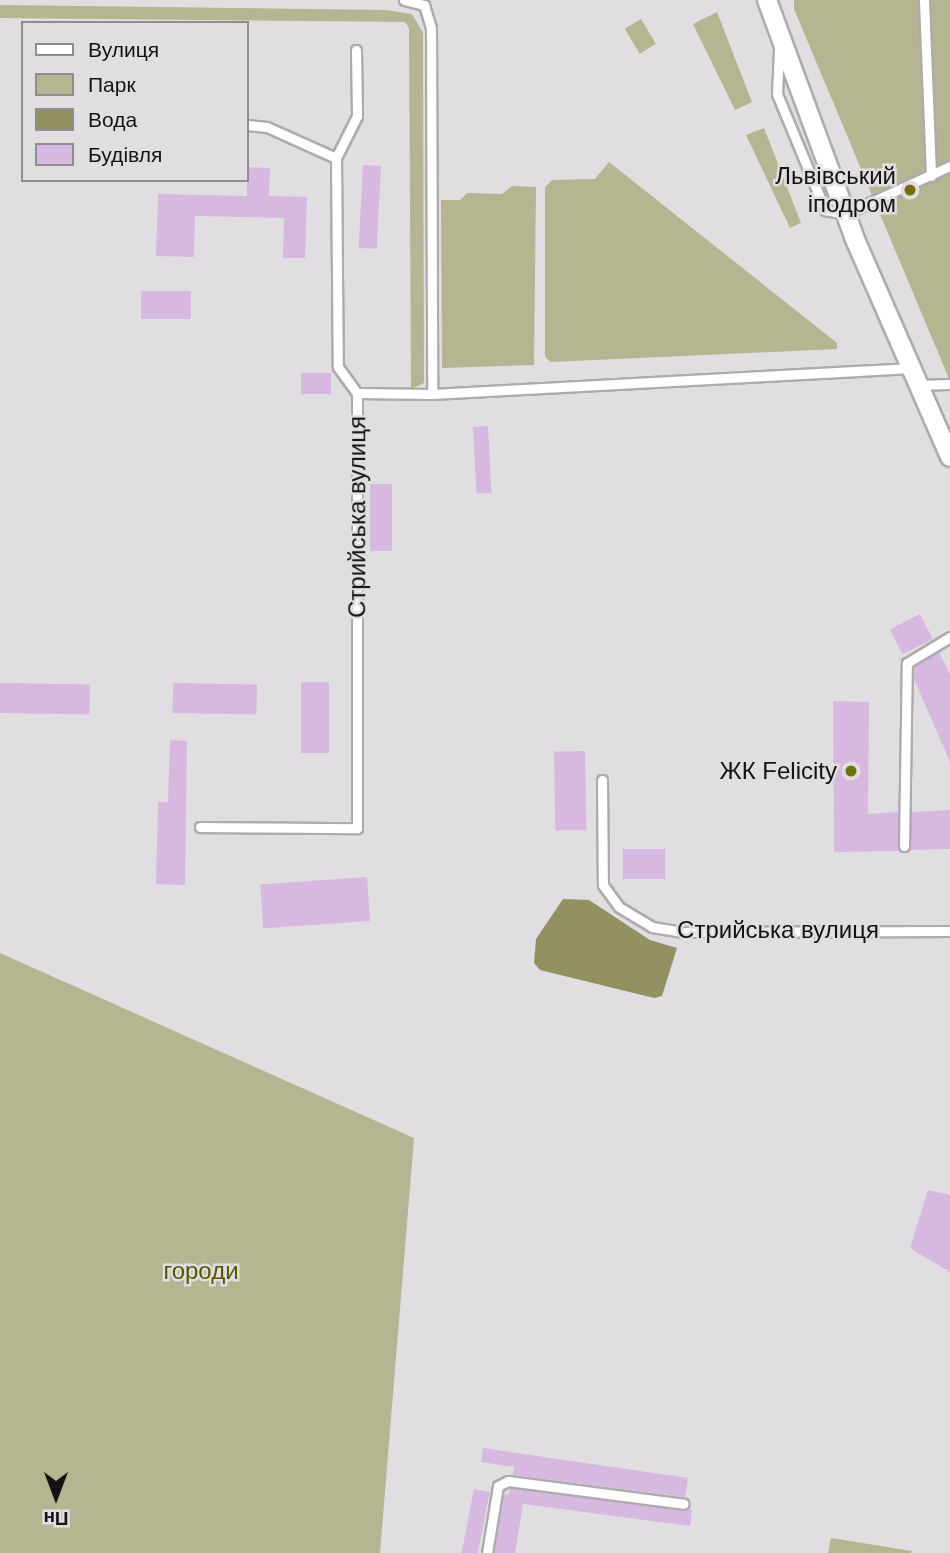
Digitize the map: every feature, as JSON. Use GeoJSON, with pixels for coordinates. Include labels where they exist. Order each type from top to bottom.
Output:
{"type":"FeatureCollection","features":[{"type":"Feature","properties":{"kind":"street"},"geometry":{"type":"LineString","coordinates":[[767,0],[780,43],[845,214],[950,457]]}},
{"type":"Feature","properties":{"kind":"lane"},"geometry":{"type":"LineString","coordinates":[[404,0],[424,5],[431,28],[432,394]]}},
{"type":"Feature","properties":{"kind":"lane"},"geometry":{"type":"LineString","coordinates":[[925,0],[931,176]]}},
{"type":"Feature","properties":{"kind":"lane"},"geometry":{"type":"LineString","coordinates":[[356,50],[357,116],[336,158],[338,367],[357,393]]}},
{"type":"Feature","properties":{"kind":"lane"},"geometry":{"type":"LineString","coordinates":[[248,125],[267,127],[336,158]]}},
{"type":"Feature","properties":{"kind":"lane"},"geometry":{"type":"LineString","coordinates":[[845,214],[950,166]]}},
{"type":"Feature","properties":{"kind":"lane","name":"Стрийська вулиця"},"geometry":{"type":"LineString","coordinates":[[200,827],[357,828],[357,393],[432,394],[914,377],[950,384]]}},
{"type":"Feature","properties":{"kind":"lane"},"geometry":{"type":"LineString","coordinates":[[904,846],[907,663],[950,638]]}},
{"type":"Feature","properties":{"kind":"lane","name":"Стрийська вулиця"},"geometry":{"type":"LineString","coordinates":[[602,780],[603,885],[620,907],[652,927],[682,932],[950,931]]}},
{"type":"Feature","properties":{"kind":"lane"},"geometry":{"type":"LineString","coordinates":[[487,1553],[498,1486],[508,1480],[684,1504]]}},
{"type":"Feature","properties":{"kind":"green space","name":"Львівський іподром"},"geometry":{"type":"Polygon","coordinates":[[[794,0],[950,0],[950,381],[794,9],[794,0]]]}},
{"type":"Feature","properties":{"kind":"green space"},"geometry":{"type":"Polygon","coordinates":[[[0,5],[386,10],[412,14],[423,33],[424,383],[411,389],[409,28],[405,22],[0,18],[0,5]]]}},
{"type":"Feature","properties":{"kind":"green space"},"geometry":{"type":"Polygon","coordinates":[[[717,12],[752,102],[735,110],[693,24],[717,12]]]}},
{"type":"Feature","properties":{"kind":"green space"},"geometry":{"type":"Polygon","coordinates":[[[641,19],[656,44],[640,54],[625,29],[641,19]]]}},
{"type":"Feature","properties":{"kind":"green space"},"geometry":{"type":"Polygon","coordinates":[[[764,128],[801,223],[790,228],[746,135],[764,128]]]}},
{"type":"Feature","properties":{"kind":"green space"},"geometry":{"type":"Polygon","coordinates":[[[609,162],[837,343],[837,349],[551,362],[545,357],[545,187],[552,180],[595,179],[609,162]]]}},
{"type":"Feature","properties":{"kind":"green space"},"geometry":{"type":"Polygon","coordinates":[[[512,186],[536,187],[534,365],[442,368],[441,200],[460,200],[467,193],[502,194],[512,186]]]}},
{"type":"Feature","properties":{"kind":"green space","name":"городи"},"geometry":{"type":"Polygon","coordinates":[[[0,953],[414,1138],[380,1553],[0,1553],[0,953]]]}},
{"type":"Feature","properties":{"kind":"green space"},"geometry":{"type":"Polygon","coordinates":[[[831,1538],[912,1551],[828,1553],[831,1538]]]}},
{"type":"Feature","properties":{"kind":"water"},"geometry":{"type":"Polygon","coordinates":[[[563,899],[589,900],[650,940],[677,948],[662,996],[654,998],[540,970],[534,963],[536,939],[563,899]]]}},
{"type":"Feature","properties":{"kind":"building"},"geometry":{"type":"Polygon","coordinates":[[[363,165],[381,166],[377,249],[359,248],[363,165]]]}},
{"type":"Feature","properties":{"kind":"building"},"geometry":{"type":"Polygon","coordinates":[[[248,167],[270,168],[269,196],[307,197],[305,258],[283,258],[284,218],[195,216],[194,257],[156,256],[158,194],[247,196],[248,167]]]}},
{"type":"Feature","properties":{"kind":"building"},"geometry":{"type":"Polygon","coordinates":[[[141,291],[191,291],[191,319],[141,319],[141,291]]]}},
{"type":"Feature","properties":{"kind":"building"},"geometry":{"type":"Polygon","coordinates":[[[301,373],[331,373],[331,394],[301,394],[301,373]]]}},
{"type":"Feature","properties":{"kind":"building"},"geometry":{"type":"Polygon","coordinates":[[[488,426],[492,493],[477,494],[473,427],[488,426]]]}},
{"type":"Feature","properties":{"kind":"building"},"geometry":{"type":"Polygon","coordinates":[[[370,484],[392,484],[392,551],[370,551],[370,484]]]}},
{"type":"Feature","properties":{"kind":"building"},"geometry":{"type":"Polygon","coordinates":[[[920,614],[933,639],[902,654],[890,629],[920,614]]]}},
{"type":"Feature","properties":{"kind":"building"},"geometry":{"type":"Polygon","coordinates":[[[939,652],[950,674],[950,762],[914,679],[914,667],[939,652]]]}},
{"type":"Feature","properties":{"kind":"building"},"geometry":{"type":"Polygon","coordinates":[[[301,682],[329,682],[329,753],[301,753],[301,682]]]}},
{"type":"Feature","properties":{"kind":"building"},"geometry":{"type":"Polygon","coordinates":[[[0,683],[90,685],[89,715],[0,713],[0,683]]]}},
{"type":"Feature","properties":{"kind":"building"},"geometry":{"type":"Polygon","coordinates":[[[173,683],[257,684],[256,714],[172,713],[173,683]]]}},
{"type":"Feature","properties":{"kind":"building","name":"ЖК Felicity"},"geometry":{"type":"Polygon","coordinates":[[[833,701],[869,702],[868,814],[898,812],[899,851],[834,852],[833,701]]]}},
{"type":"Feature","properties":{"kind":"building"},"geometry":{"type":"Polygon","coordinates":[[[170,740],[187,741],[185,885],[156,884],[158,802],[168,802],[170,740]]]}},
{"type":"Feature","properties":{"kind":"building"},"geometry":{"type":"Polygon","coordinates":[[[585,751],[586,830],[555,831],[554,752],[585,751]]]}},
{"type":"Feature","properties":{"kind":"building"},"geometry":{"type":"Polygon","coordinates":[[[950,810],[950,849],[909,850],[912,812],[950,810]]]}},
{"type":"Feature","properties":{"kind":"building"},"geometry":{"type":"Polygon","coordinates":[[[623,849],[665,849],[665,879],[623,879],[623,849]]]}},
{"type":"Feature","properties":{"kind":"building"},"geometry":{"type":"Polygon","coordinates":[[[367,877],[370,921],[263,928],[260,884],[367,877]]]}},
{"type":"Feature","properties":{"kind":"building"},"geometry":{"type":"Polygon","coordinates":[[[928,1190],[950,1195],[950,1272],[910,1248],[928,1190]]]}},
{"type":"Feature","properties":{"kind":"building"},"geometry":{"type":"Polygon","coordinates":[[[483,1448],[688,1478],[685,1497],[513,1475],[514,1467],[481,1462],[483,1448]]]}},
{"type":"Feature","properties":{"kind":"building"},"geometry":{"type":"Polygon","coordinates":[[[510,1488],[692,1510],[690,1526],[523,1504],[515,1553],[494,1553],[504,1494],[509,1495],[510,1488]]]}},
{"type":"Feature","properties":{"kind":"building"},"geometry":{"type":"Polygon","coordinates":[[[474,1489],[490,1492],[478,1553],[462,1553],[474,1489]]]}},
{"type":"Feature","properties":{"kind":"place","name":"Львівський іподром"},"geometry":{"type":"Point","coordinates":[910,190]}},
{"type":"Feature","properties":{"kind":"place","name":"ЖК Felicity"},"geometry":{"type":"Point","coordinates":[851,771]}}]}
